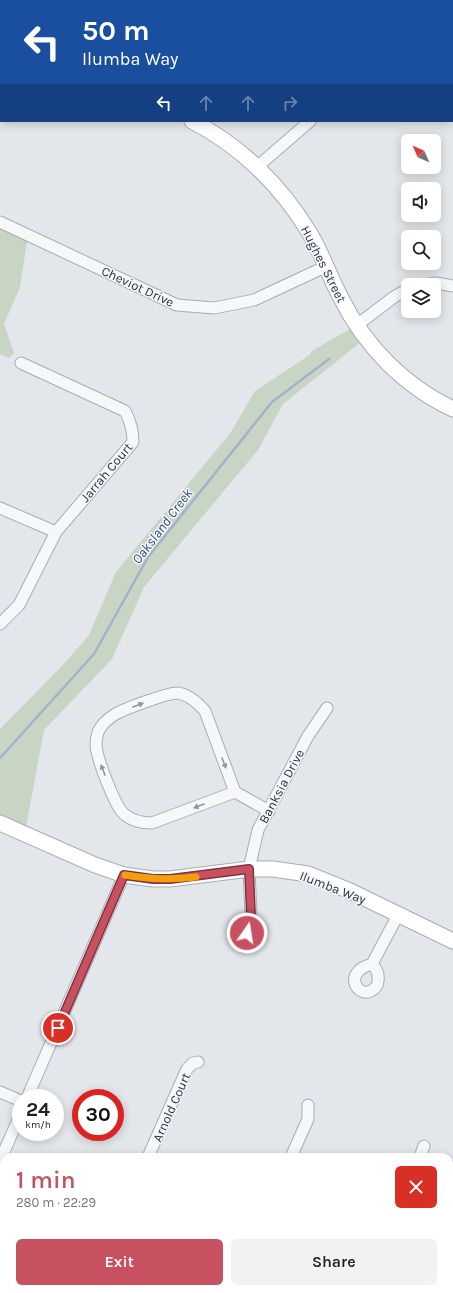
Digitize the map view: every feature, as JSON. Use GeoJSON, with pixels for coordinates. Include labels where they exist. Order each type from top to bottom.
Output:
{"type":"FeatureCollection","features":[{"type":"Feature","properties":{"kind":"street","name":"Hughes Street"},"geometry":{"type":"LineString","coordinates":[[194,122],[217,136],[257,167],[291,205],[310,233],[327,266],[340,297],[357,325],[381,356],[396,371],[430,396],[453,409]]}},
{"type":"Feature","properties":{"kind":"street"},"geometry":{"type":"LineString","coordinates":[[257,167],[309,122]]}},
{"type":"Feature","properties":{"kind":"street","name":"Cheviot Drive"},"geometry":{"type":"LineString","coordinates":[[0,222],[177,305],[214,308],[254,300],[327,266]]}},
{"type":"Feature","properties":{"kind":"street"},"geometry":{"type":"LineString","coordinates":[[441,284],[453,286]]}},
{"type":"Feature","properties":{"kind":"street"},"geometry":{"type":"LineString","coordinates":[[357,325],[401,293]]}},
{"type":"Feature","properties":{"kind":"street","name":"Jarrah Court"},"geometry":{"type":"LineString","coordinates":[[0,624],[20,605],[56,532],[133,442],[133,430],[125,411],[22,364]]}},
{"type":"Feature","properties":{"kind":"street"},"geometry":{"type":"LineString","coordinates":[[0,508],[56,532]]}},
{"type":"Feature","properties":{"kind":"street"},"geometry":{"type":"LineString","coordinates":[[235,792],[152,824],[132,820],[124,814],[117,805],[108,783],[98,754],[96,743],[98,732],[104,723],[116,714],[166,695],[178,693],[190,698],[199,704],[204,711],[235,792],[269,811]]}},
{"type":"Feature","properties":{"kind":"street","name":"Banksia Drive"},"geometry":{"type":"LineString","coordinates":[[247,933],[251,916],[249,869],[258,830],[308,736],[327,708]]}},
{"type":"Feature","properties":{"kind":"street","name":"Ilumba Way"},"geometry":{"type":"LineString","coordinates":[[0,823],[95,865],[124,875],[153,879],[170,879],[249,869],[273,869],[308,874],[350,891],[453,941]]}},
{"type":"Feature","properties":{"kind":"street"},"geometry":{"type":"LineString","coordinates":[[32,1089],[124,875]]}},
{"type":"Feature","properties":{"kind":"street"},"geometry":{"type":"LineString","coordinates":[[372,964],[398,915]]}},
{"type":"Feature","properties":{"kind":"street","name":"Arnold Court"},"geometry":{"type":"LineString","coordinates":[[150,1153],[186,1069],[192,1063],[198,1062]]}},
{"type":"Feature","properties":{"kind":"street"},"geometry":{"type":"LineString","coordinates":[[0,1092],[12,1097]]}},
{"type":"Feature","properties":{"kind":"street"},"geometry":{"type":"LineString","coordinates":[[293,1153],[308,1119],[308,1105]]}},
{"type":"Feature","properties":{"kind":"street"},"geometry":{"type":"LineString","coordinates":[[4,1153],[12,1134]]}},
{"type":"Feature","properties":{"kind":"street"},"geometry":{"type":"LineString","coordinates":[[421,1153],[424,1146]]}},
{"type":"Feature","properties":{"kind":"green space"},"geometry":{"type":"Polygon","coordinates":[[[0,228],[27,241],[20,287],[4,324],[14,353],[10,358],[0,354],[0,228]]]}},
{"type":"Feature","properties":{"kind":"green space"},"geometry":{"type":"Polygon","coordinates":[[[357,325],[366,338],[283,404],[258,450],[144,587],[112,659],[44,730],[26,827],[0,823],[0,729],[62,666],[89,635],[116,572],[231,432],[255,391],[311,354],[310,352],[357,325]]]}},
{"type":"Feature","properties":{"kind":"waterway","name":"Oaksland Creek"},"geometry":{"type":"LineString","coordinates":[[0,758],[94,654],[148,557],[272,402],[329,359]]}},
{"type":"Feature","properties":{"kind":"slow traffic"},"geometry":{"type":"LineString","coordinates":[[125,875],[153,879],[196,877]]}},
{"type":"Feature","properties":{"kind":"route"},"geometry":{"type":"LineString","coordinates":[[58,1028],[124,875],[153,879],[170,879],[249,869],[251,916],[247,933]]}}]}
